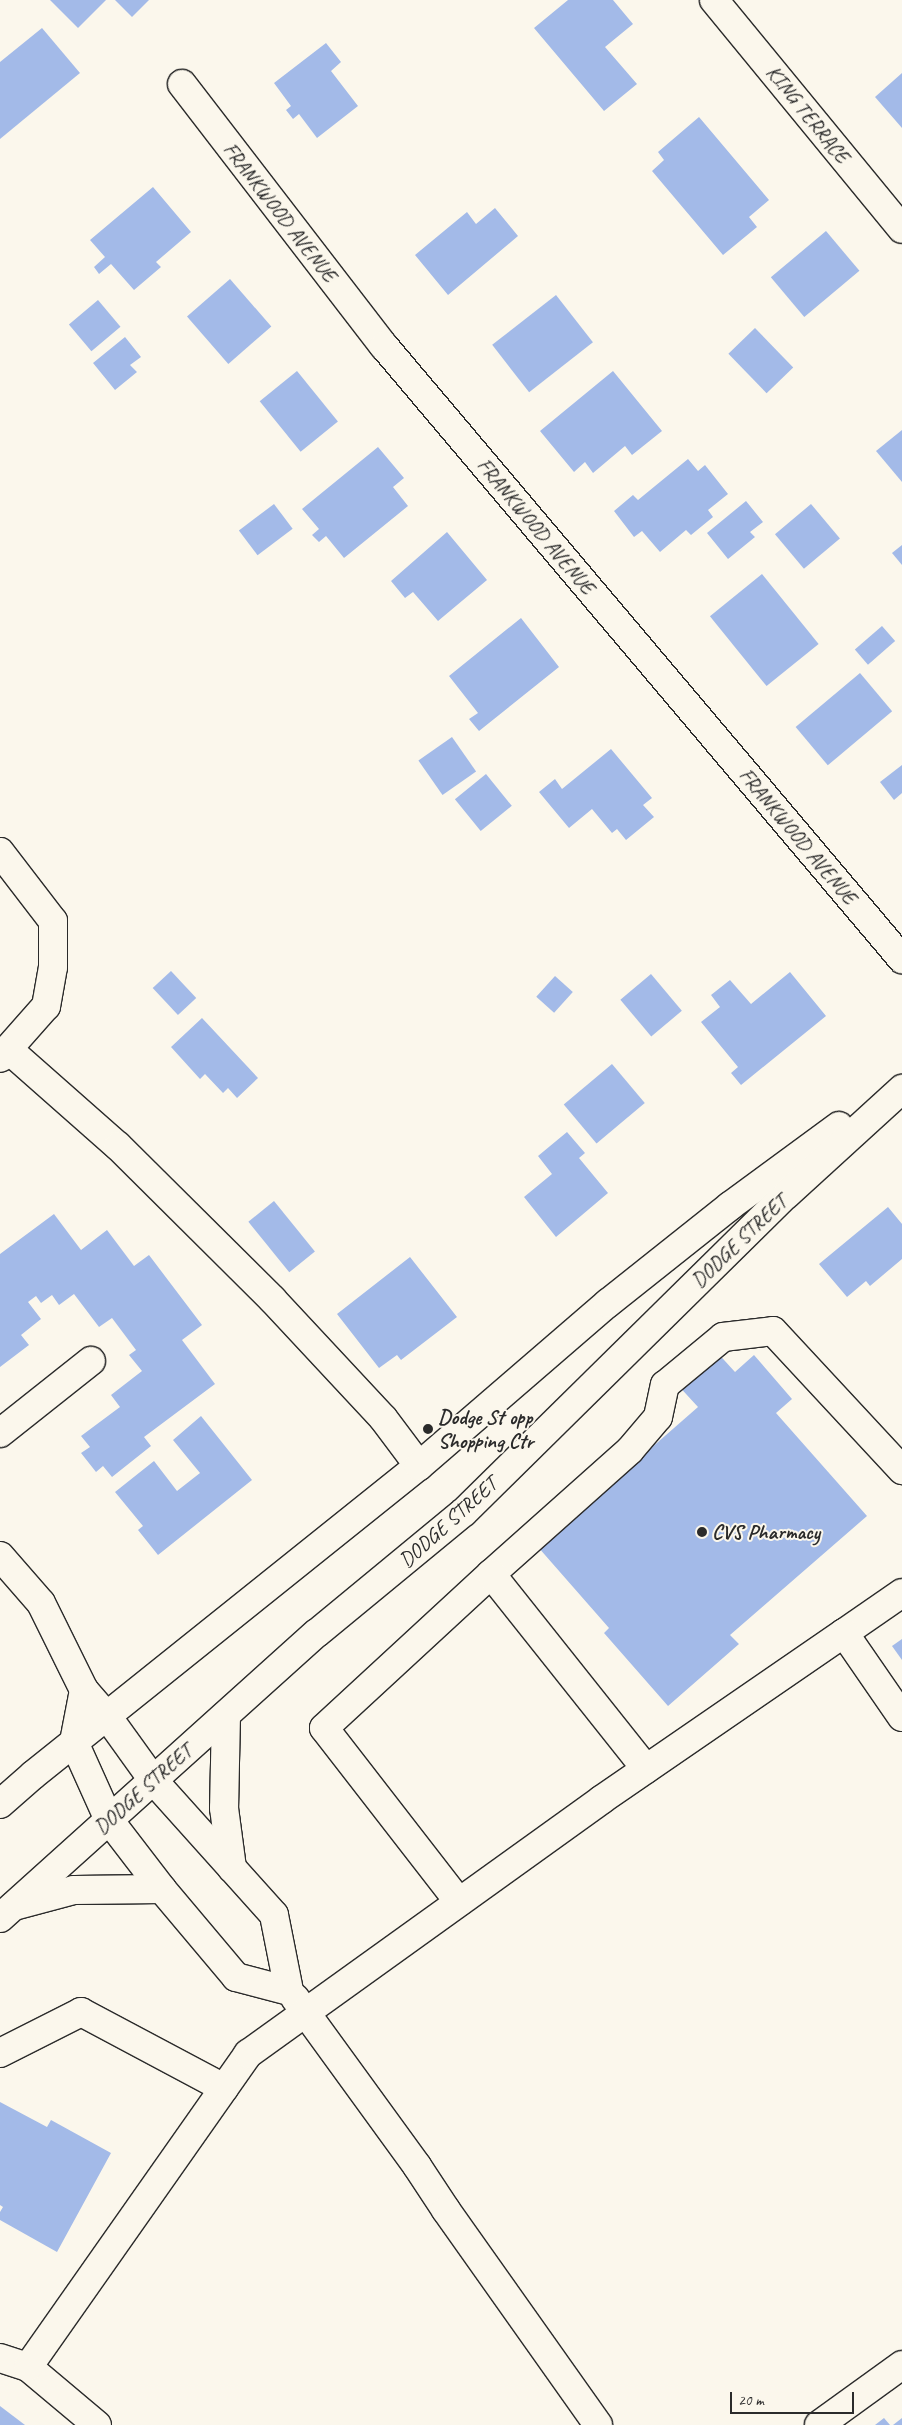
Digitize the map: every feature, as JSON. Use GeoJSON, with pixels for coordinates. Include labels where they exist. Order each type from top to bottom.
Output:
{"type":"FeatureCollection","features":[{"type":"Feature","properties":{"kind":"main road","name":"KING TERRACE"},"geometry":{"type":"LineString","coordinates":[[714,0],[902,229]]}},
{"type":"Feature","properties":{"kind":"main road","name":"FRANKWOOD AVENUE"},"geometry":{"type":"LineString","coordinates":[[182,84],[384,346],[902,959]]}},
{"type":"Feature","properties":{"kind":"main road"},"geometry":{"type":"LineString","coordinates":[[0,852],[53,921],[53,967],[46,1006],[4,1054],[118,1146],[272,1298],[383,1418],[419,1466]]}},
{"type":"Feature","properties":{"kind":"main road","name":"DODGE STREET"},"geometry":{"type":"LineString","coordinates":[[0,1804],[74,1742],[419,1466],[608,1303],[730,1206],[902,1078]]}},
{"type":"Feature","properties":{"kind":"main road","name":"DODGE STREET"},"geometry":{"type":"LineString","coordinates":[[7,1912],[317,1633],[464,1512],[780,1201],[902,1089]]}},
{"type":"Feature","properties":{"kind":"main road"},"geometry":{"type":"LineString","coordinates":[[459,1902],[324,1728],[491,1574],[630,1450],[658,1417],[665,1385],[723,1337],[773,1331],[902,1470]]}},
{"type":"Feature","properties":{"kind":"main road"},"geometry":{"type":"LineString","coordinates":[[0,1433],[91,1361]]}},
{"type":"Feature","properties":{"kind":"main road"},"geometry":{"type":"LineString","coordinates":[[0,1556],[41,1603],[84,1690],[107,1716],[153,1780],[274,1915],[297,2001],[417,2166],[598,2425]]}},
{"type":"Feature","properties":{"kind":"main road"},"geometry":{"type":"LineString","coordinates":[[491,1574],[646,1770]]}},
{"type":"Feature","properties":{"kind":"main road"},"geometry":{"type":"LineString","coordinates":[[28,2367],[248,2054],[297,2001],[459,1902],[902,1593]]}},
{"type":"Feature","properties":{"kind":"main road"},"geometry":{"type":"LineString","coordinates":[[844,1633],[902,1717]]}},
{"type":"Feature","properties":{"kind":"main road"},"geometry":{"type":"LineString","coordinates":[[84,1690],[74,1742],[109,1820],[162,1889],[236,1977],[297,2001]]}},
{"type":"Feature","properties":{"kind":"main road"},"geometry":{"type":"LineString","coordinates":[[226,1715],[224,1808],[232,1868]]}},
{"type":"Feature","properties":{"kind":"main road"},"geometry":{"type":"LineString","coordinates":[[7,1912],[74,1890],[162,1889]]}},
{"type":"Feature","properties":{"kind":"main road"},"geometry":{"type":"LineString","coordinates":[[0,2053],[81,2012],[224,2088]]}},
{"type":"Feature","properties":{"kind":"main road"},"geometry":{"type":"LineString","coordinates":[[0,2358],[28,2367],[96,2425]]}},
{"type":"Feature","properties":{"kind":"main road"},"geometry":{"type":"LineString","coordinates":[[819,2425],[902,2365]]}},
{"type":"Feature","properties":{"kind":"building"},"geometry":{"type":"Polygon","coordinates":[[[50,0],[106,0],[78,28],[50,0]]]}},
{"type":"Feature","properties":{"kind":"building"},"geometry":{"type":"Polygon","coordinates":[[[115,0],[149,0],[132,17],[115,0]]]}},
{"type":"Feature","properties":{"kind":"building"},"geometry":{"type":"Polygon","coordinates":[[[568,0],[613,0],[633,24],[605,47],[637,84],[604,111],[534,28],[568,0]]]}},
{"type":"Feature","properties":{"kind":"building"},"geometry":{"type":"Polygon","coordinates":[[[42,28],[80,73],[0,139],[0,62],[42,28]]]}},
{"type":"Feature","properties":{"kind":"building"},"geometry":{"type":"Polygon","coordinates":[[[326,43],[341,62],[331,71],[358,106],[317,138],[299,114],[293,119],[286,110],[291,106],[274,83],[326,43]]]}},
{"type":"Feature","properties":{"kind":"building"},"geometry":{"type":"Polygon","coordinates":[[[902,73],[902,128],[875,97],[902,73]]]}},
{"type":"Feature","properties":{"kind":"building"},"geometry":{"type":"Polygon","coordinates":[[[699,117],[769,200],[749,217],[757,227],[723,255],[652,171],[664,160],[658,152],[699,117]]]}},
{"type":"Feature","properties":{"kind":"building"},"geometry":{"type":"Polygon","coordinates":[[[153,187],[191,232],[156,262],[161,267],[134,290],[111,264],[99,274],[94,267],[105,257],[90,240],[153,187]]]}},
{"type":"Feature","properties":{"kind":"building"},"geometry":{"type":"Polygon","coordinates":[[[495,208],[518,236],[448,295],[415,255],[467,212],[476,224],[495,208]]]}},
{"type":"Feature","properties":{"kind":"building"},"geometry":{"type":"Polygon","coordinates":[[[826,231],[859,271],[804,317],[771,277],[826,231]]]}},
{"type":"Feature","properties":{"kind":"building"},"geometry":{"type":"Polygon","coordinates":[[[230,279],[271,327],[228,364],[187,316],[230,279]]]}},
{"type":"Feature","properties":{"kind":"building"},"geometry":{"type":"Polygon","coordinates":[[[556,295],[593,342],[529,392],[492,345],[556,295]]]}},
{"type":"Feature","properties":{"kind":"building"},"geometry":{"type":"Polygon","coordinates":[[[98,300],[120,327],[91,351],[69,324],[98,300]]]}},
{"type":"Feature","properties":{"kind":"building"},"geometry":{"type":"Polygon","coordinates":[[[755,328],[793,368],[767,393],[728,354],[755,328]]]}},
{"type":"Feature","properties":{"kind":"building"},"geometry":{"type":"Polygon","coordinates":[[[125,337],[141,357],[130,365],[137,372],[115,390],[93,363],[125,337]]]}},
{"type":"Feature","properties":{"kind":"building"},"geometry":{"type":"Polygon","coordinates":[[[297,371],[338,422],[301,452],[260,401],[297,371]]]}},
{"type":"Feature","properties":{"kind":"building"},"geometry":{"type":"Polygon","coordinates":[[[613,371],[662,431],[632,455],[625,446],[593,473],[585,462],[574,472],[540,431],[613,371]]]}},
{"type":"Feature","properties":{"kind":"building"},"geometry":{"type":"Polygon","coordinates":[[[902,430],[902,482],[876,451],[902,430]]]}},
{"type":"Feature","properties":{"kind":"building"},"geometry":{"type":"Polygon","coordinates":[[[378,447],[404,478],[393,487],[408,506],[344,558],[326,536],[319,542],[312,535],[319,529],[302,509],[378,447]]]}},
{"type":"Feature","properties":{"kind":"building"},"geometry":{"type":"Polygon","coordinates":[[[688,459],[698,471],[705,465],[728,494],[708,510],[713,517],[691,535],[686,530],[660,552],[642,531],[634,537],[614,511],[633,495],[638,500],[688,459]]]}},
{"type":"Feature","properties":{"kind":"building"},"geometry":{"type":"Polygon","coordinates":[[[746,501],[763,522],[750,532],[755,537],[728,559],[707,533],[746,501]]]}},
{"type":"Feature","properties":{"kind":"building"},"geometry":{"type":"Polygon","coordinates":[[[274,504],[293,529],[258,555],[239,530],[274,504]]]}},
{"type":"Feature","properties":{"kind":"building"},"geometry":{"type":"Polygon","coordinates":[[[811,504],[840,538],[804,569],[775,534],[811,504]]]}},
{"type":"Feature","properties":{"kind":"building"},"geometry":{"type":"Polygon","coordinates":[[[447,532],[487,580],[438,621],[413,592],[405,598],[391,581],[447,532]]]}},
{"type":"Feature","properties":{"kind":"building"},"geometry":{"type":"Polygon","coordinates":[[[902,545],[902,565],[892,553],[902,545]]]}},
{"type":"Feature","properties":{"kind":"building"},"geometry":{"type":"Polygon","coordinates":[[[762,574],[819,644],[767,686],[710,616],[762,574]]]}},
{"type":"Feature","properties":{"kind":"building"},"geometry":{"type":"Polygon","coordinates":[[[521,618],[559,667],[479,731],[469,719],[478,713],[449,676],[521,618]]]}},
{"type":"Feature","properties":{"kind":"building"},"geometry":{"type":"Polygon","coordinates":[[[882,626],[895,641],[868,665],[855,650],[882,626]]]}},
{"type":"Feature","properties":{"kind":"building"},"geometry":{"type":"Polygon","coordinates":[[[860,673],[892,711],[828,765],[796,727],[860,673]]]}},
{"type":"Feature","properties":{"kind":"building"},"geometry":{"type":"Polygon","coordinates":[[[452,737],[476,771],[443,795],[418,761],[452,737]]]}},
{"type":"Feature","properties":{"kind":"building"},"geometry":{"type":"Polygon","coordinates":[[[611,749],[652,798],[643,805],[654,817],[626,840],[617,829],[612,833],[592,809],[569,828],[539,792],[555,779],[562,789],[611,749]]]}},
{"type":"Feature","properties":{"kind":"building"},"geometry":{"type":"Polygon","coordinates":[[[902,765],[902,793],[894,800],[880,782],[902,765]]]}},
{"type":"Feature","properties":{"kind":"building"},"geometry":{"type":"Polygon","coordinates":[[[486,774],[512,806],[481,831],[455,799],[486,774]]]}},
{"type":"Feature","properties":{"kind":"building"},"geometry":{"type":"Polygon","coordinates":[[[171,971],[196,998],[178,1015],[153,988],[171,971]]]}},
{"type":"Feature","properties":{"kind":"building"},"geometry":{"type":"Polygon","coordinates":[[[790,972],[826,1016],[741,1085],[731,1073],[738,1067],[701,1022],[720,1007],[711,995],[730,980],[751,1004],[790,972]]]}},
{"type":"Feature","properties":{"kind":"building"},"geometry":{"type":"Polygon","coordinates":[[[651,974],[682,1011],[651,1036],[620,1000],[651,974]]]}},
{"type":"Feature","properties":{"kind":"building"},"geometry":{"type":"Polygon","coordinates":[[[555,976],[573,992],[554,1013],[536,997],[555,976]]]}},
{"type":"Feature","properties":{"kind":"building"},"geometry":{"type":"Polygon","coordinates":[[[202,1018],[258,1078],[237,1098],[228,1088],[223,1093],[205,1074],[200,1079],[171,1047],[202,1018]]]}},
{"type":"Feature","properties":{"kind":"building"},"geometry":{"type":"Polygon","coordinates":[[[612,1064],[645,1103],[597,1144],[564,1104],[612,1064]]]}},
{"type":"Feature","properties":{"kind":"building"},"geometry":{"type":"Polygon","coordinates":[[[567,1132],[585,1153],[579,1158],[608,1193],[556,1237],[524,1197],[552,1174],[538,1156],[567,1132]]]}},
{"type":"Feature","properties":{"kind":"building"},"geometry":{"type":"Polygon","coordinates":[[[274,1201],[315,1252],[289,1272],[248,1222],[274,1201]]]}},
{"type":"Feature","properties":{"kind":"building"},"geometry":{"type":"Polygon","coordinates":[[[888,1207],[902,1224],[902,1259],[870,1286],[866,1281],[847,1297],[819,1264],[888,1207]]]}},
{"type":"Feature","properties":{"kind":"building"},"geometry":{"type":"Polygon","coordinates":[[[54,1214],[81,1250],[107,1230],[134,1266],[149,1255],[202,1325],[182,1340],[215,1384],[144,1437],[151,1446],[112,1477],[103,1466],[96,1472],[81,1453],[90,1447],[81,1436],[120,1407],[111,1395],[142,1371],[129,1355],[136,1350],[112,1318],[99,1327],[74,1294],[59,1305],[52,1295],[41,1303],[36,1296],[28,1302],[41,1319],[21,1335],[29,1345],[0,1367],[0,1254],[54,1214]]]}},
{"type":"Feature","properties":{"kind":"building"},"geometry":{"type":"Polygon","coordinates":[[[410,1257],[457,1317],[401,1360],[397,1355],[379,1368],[337,1314],[410,1257]]]}},
{"type":"Feature","properties":{"kind":"building","name":"CVS Pharmacy"},"geometry":{"type":"Polygon","coordinates":[[[714,1349],[735,1372],[754,1355],[792,1399],[776,1413],[867,1516],[730,1635],[739,1644],[668,1706],[604,1633],[609,1628],[538,1547],[698,1407],[675,1382],[714,1349]]]}},
{"type":"Feature","properties":{"kind":"building"},"geometry":{"type":"Polygon","coordinates":[[[201,1416],[252,1480],[158,1555],[138,1530],[143,1526],[115,1492],[154,1461],[177,1491],[200,1473],[173,1440],[201,1416]]]}},
{"type":"Feature","properties":{"kind":"building"},"geometry":{"type":"Polygon","coordinates":[[[902,1639],[902,1660],[892,1646],[902,1639]]]}},
{"type":"Feature","properties":{"kind":"building"},"geometry":{"type":"Polygon","coordinates":[[[0,2102],[47,2127],[51,2120],[111,2153],[57,2252],[0,2220],[0,2212],[3,2207],[0,2205],[0,2102]]]}},
{"type":"Feature","properties":{"kind":"building"},"geometry":{"type":"Polygon","coordinates":[[[0,2406],[25,2425],[0,2425],[0,2406]]]}},
{"type":"Feature","properties":{"kind":"building"},"geometry":{"type":"Polygon","coordinates":[[[884,2418],[890,2425],[875,2425],[884,2418]]]}},
{"type":"Feature","properties":{"kind":"building"},"geometry":{"type":"Polygon","coordinates":[[[902,2418],[902,2425],[893,2425],[902,2418]]]}},
{"type":"Feature","properties":{"kind":"place","name":"Dodge St opp Shopping Ctr"},"geometry":{"type":"Point","coordinates":[428,1429]}},
{"type":"Feature","properties":{"kind":"place","name":"CVS Pharmacy"},"geometry":{"type":"Point","coordinates":[702,1532]}}]}
